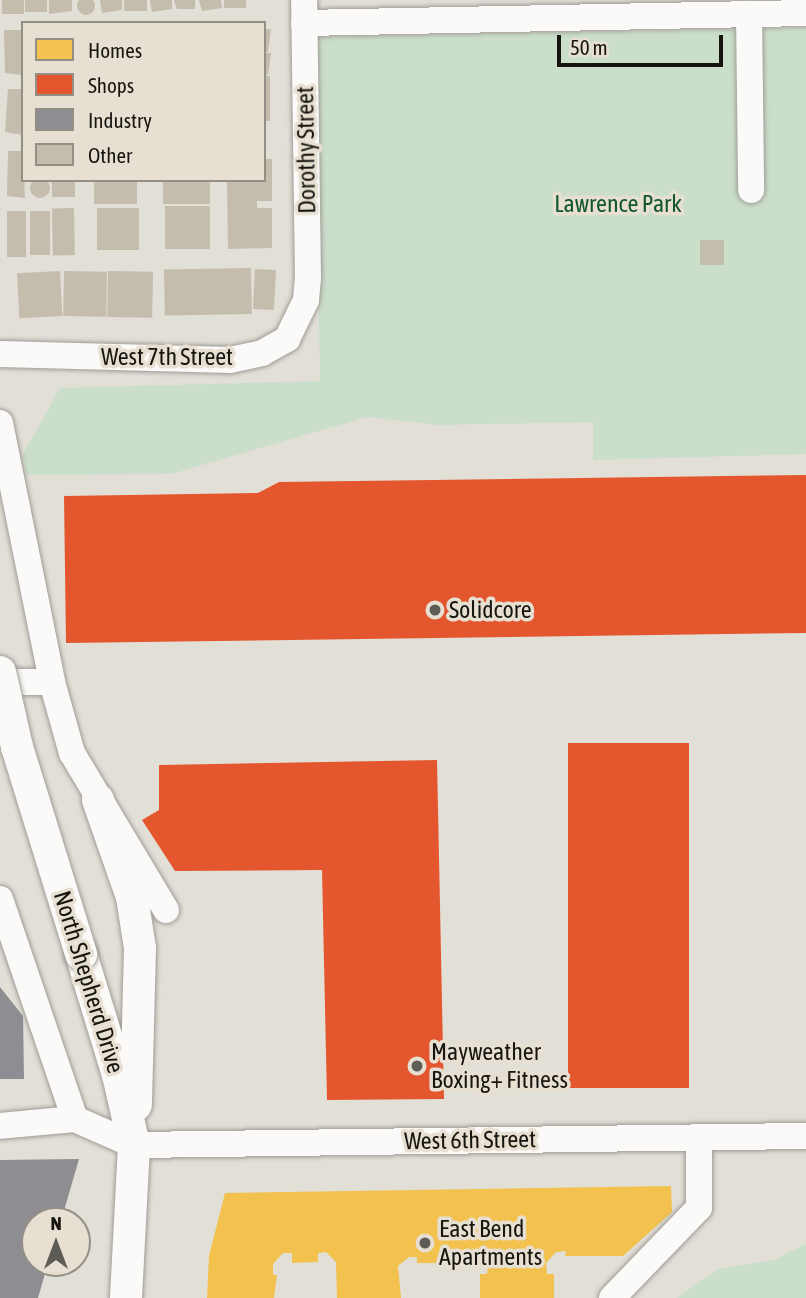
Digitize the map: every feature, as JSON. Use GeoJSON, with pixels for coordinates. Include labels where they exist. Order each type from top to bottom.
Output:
{"type":"FeatureCollection","features":[{"type":"Feature","properties":{"kind":"main road","name":"North Shepherd Drive"},"geometry":{"type":"LineString","coordinates":[[0,672],[17,747],[118,1075],[134,1145],[125,1298]]}},
{"type":"Feature","properties":{"kind":"main road"},"geometry":{"type":"LineString","coordinates":[[98,800],[132,897],[140,948],[134,1145]]}},
{"type":"Feature","properties":{"kind":"street"},"geometry":{"type":"LineString","coordinates":[[304,11],[806,13]]}},
{"type":"Feature","properties":{"kind":"street","name":"Dorothy Street"},"geometry":{"type":"LineString","coordinates":[[304,11],[306,300]]}},
{"type":"Feature","properties":{"kind":"street"},"geometry":{"type":"LineString","coordinates":[[749,14],[751,190]]}},
{"type":"Feature","properties":{"kind":"street","name":"West 7th Street"},"geometry":{"type":"LineString","coordinates":[[0,354],[230,360],[262,353],[287,339],[306,300]]}},
{"type":"Feature","properties":{"kind":"street"},"geometry":{"type":"LineString","coordinates":[[0,423],[52,681],[72,753],[166,910]]}},
{"type":"Feature","properties":{"kind":"street"},"geometry":{"type":"LineString","coordinates":[[0,682],[52,681]]}},
{"type":"Feature","properties":{"kind":"street"},"geometry":{"type":"LineString","coordinates":[[2,906],[75,1119]]}},
{"type":"Feature","properties":{"kind":"street"},"geometry":{"type":"LineString","coordinates":[[0,1126],[75,1119],[134,1145]]}},
{"type":"Feature","properties":{"kind":"street","name":"West 6th Street"},"geometry":{"type":"LineString","coordinates":[[134,1145],[806,1136]]}},
{"type":"Feature","properties":{"kind":"street"},"geometry":{"type":"LineString","coordinates":[[612,1298],[699,1208],[699,1137]]}},
{"type":"Feature","properties":{"kind":"green space","name":"Lawrence Park"},"geometry":{"type":"Polygon","coordinates":[[[806,28],[806,454],[593,460],[593,422],[439,425],[367,417],[171,474],[26,475],[23,454],[60,388],[320,381],[314,37],[806,28]]]}},
{"type":"Feature","properties":{"kind":"green space"},"geometry":{"type":"Polygon","coordinates":[[[806,1244],[806,1298],[677,1298],[718,1269],[774,1260],[806,1244]]]}},
{"type":"Feature","properties":{"kind":"building: Homes","name":"East Bend Apartments"},"geometry":{"type":"Polygon","coordinates":[[[671,1186],[672,1212],[623,1256],[565,1256],[566,1251],[556,1252],[546,1263],[547,1274],[554,1274],[554,1298],[480,1298],[480,1274],[487,1274],[488,1265],[468,1256],[454,1259],[454,1263],[417,1263],[417,1257],[409,1257],[398,1266],[401,1298],[337,1298],[336,1262],[326,1252],[318,1253],[318,1262],[292,1263],[292,1253],[283,1253],[273,1264],[273,1275],[277,1275],[274,1298],[207,1298],[209,1256],[225,1193],[671,1186]]]}},
{"type":"Feature","properties":{"kind":"building: Shops"},"geometry":{"type":"Polygon","coordinates":[[[806,475],[806,633],[66,643],[64,496],[258,493],[279,482],[806,475]]]}},
{"type":"Feature","properties":{"kind":"building: Shops"},"geometry":{"type":"Polygon","coordinates":[[[568,743],[689,743],[689,1088],[568,1088],[568,743]]]}},
{"type":"Feature","properties":{"kind":"building: Shops"},"geometry":{"type":"Polygon","coordinates":[[[437,760],[444,1099],[327,1100],[322,870],[175,871],[142,820],[159,810],[159,765],[437,760]]]}},
{"type":"Feature","properties":{"kind":"building: Industry"},"geometry":{"type":"Polygon","coordinates":[[[0,987],[23,1016],[24,1079],[0,1079],[0,987]]]}},
{"type":"Feature","properties":{"kind":"building: Industry"},"geometry":{"type":"Polygon","coordinates":[[[79,1159],[65,1207],[21,1207],[21,1277],[44,1277],[38,1298],[0,1298],[0,1160],[79,1159]]]}},
{"type":"Feature","properties":{"kind":"building: Other"},"geometry":{"type":"Polygon","coordinates":[[[79,-1],[93,-1],[95,10],[90,15],[82,15],[77,10],[79,-1]]]}},
{"type":"Feature","properties":{"kind":"building: Other"},"geometry":{"type":"Polygon","coordinates":[[[2,0],[24,0],[24,14],[2,14],[2,0]]]}},
{"type":"Feature","properties":{"kind":"building: Other"},"geometry":{"type":"Polygon","coordinates":[[[25,0],[47,0],[47,12],[25,12],[25,0]]]}},
{"type":"Feature","properties":{"kind":"building: Other"},"geometry":{"type":"Polygon","coordinates":[[[49,0],[72,0],[72,11],[49,14],[49,0]]]}},
{"type":"Feature","properties":{"kind":"building: Other"},"geometry":{"type":"Polygon","coordinates":[[[100,0],[122,0],[122,10],[102,13],[100,0]]]}},
{"type":"Feature","properties":{"kind":"building: Other"},"geometry":{"type":"Polygon","coordinates":[[[124,0],[147,0],[147,11],[124,11],[124,0]]]}},
{"type":"Feature","properties":{"kind":"building: Other"},"geometry":{"type":"Polygon","coordinates":[[[150,0],[172,0],[172,9],[152,12],[150,0]]]}},
{"type":"Feature","properties":{"kind":"building: Other"},"geometry":{"type":"Polygon","coordinates":[[[174,0],[195,0],[195,9],[177,9],[174,0]]]}},
{"type":"Feature","properties":{"kind":"building: Other"},"geometry":{"type":"Polygon","coordinates":[[[199,0],[221,0],[222,8],[202,11],[199,0]]]}},
{"type":"Feature","properties":{"kind":"building: Other"},"geometry":{"type":"Polygon","coordinates":[[[224,0],[246,0],[246,8],[224,8],[224,0]]]}},
{"type":"Feature","properties":{"kind":"building: Other"},"geometry":{"type":"Polygon","coordinates":[[[266,29],[271,29],[268,52],[266,29]]]}},
{"type":"Feature","properties":{"kind":"building: Other"},"geometry":{"type":"Polygon","coordinates":[[[4,30],[21,30],[21,75],[5,73],[4,30]]]}},
{"type":"Feature","properties":{"kind":"building: Other"},"geometry":{"type":"Polygon","coordinates":[[[266,53],[271,53],[268,75],[266,53]]]}},
{"type":"Feature","properties":{"kind":"building: Other"},"geometry":{"type":"Polygon","coordinates":[[[266,76],[270,76],[270,121],[266,121],[266,76]]]}},
{"type":"Feature","properties":{"kind":"building: Other"},"geometry":{"type":"Polygon","coordinates":[[[8,89],[21,89],[21,135],[5,132],[8,89]]]}},
{"type":"Feature","properties":{"kind":"building: Other"},"geometry":{"type":"Polygon","coordinates":[[[8,151],[21,151],[21,182],[24,182],[25,198],[7,196],[8,151]]]}},
{"type":"Feature","properties":{"kind":"building: Other"},"geometry":{"type":"Polygon","coordinates":[[[266,159],[272,159],[272,201],[257,201],[257,208],[272,208],[272,248],[228,249],[227,182],[266,182],[266,159]]]}},
{"type":"Feature","properties":{"kind":"building: Other"},"geometry":{"type":"Polygon","coordinates":[[[32,182],[50,184],[50,192],[44,198],[36,198],[30,192],[32,182]]]}},
{"type":"Feature","properties":{"kind":"building: Other"},"geometry":{"type":"Polygon","coordinates":[[[52,182],[75,182],[75,197],[52,197],[52,182]]]}},
{"type":"Feature","properties":{"kind":"building: Other"},"geometry":{"type":"Polygon","coordinates":[[[94,182],[137,182],[137,204],[94,204],[94,182]]]}},
{"type":"Feature","properties":{"kind":"building: Other"},"geometry":{"type":"Polygon","coordinates":[[[163,182],[210,182],[210,204],[163,204],[163,182]]]}},
{"type":"Feature","properties":{"kind":"building: Other"},"geometry":{"type":"Polygon","coordinates":[[[165,206],[210,206],[210,249],[165,249],[165,206]]]}},
{"type":"Feature","properties":{"kind":"building: Other"},"geometry":{"type":"Polygon","coordinates":[[[52,208],[74,208],[75,255],[53,255],[52,208]]]}},
{"type":"Feature","properties":{"kind":"building: Other"},"geometry":{"type":"Polygon","coordinates":[[[97,208],[139,208],[139,250],[97,250],[97,208]]]}},
{"type":"Feature","properties":{"kind":"building: Other"},"geometry":{"type":"Polygon","coordinates":[[[7,211],[26,211],[26,257],[7,257],[7,211]]]}},
{"type":"Feature","properties":{"kind":"building: Other"},"geometry":{"type":"Polygon","coordinates":[[[30,211],[50,211],[50,255],[30,255],[30,211]]]}},
{"type":"Feature","properties":{"kind":"building: Other"},"geometry":{"type":"Polygon","coordinates":[[[700,240],[724,240],[724,265],[700,265],[700,240]]]}},
{"type":"Feature","properties":{"kind":"building: Other"},"geometry":{"type":"Polygon","coordinates":[[[251,268],[252,314],[165,316],[164,270],[251,268]]]}},
{"type":"Feature","properties":{"kind":"building: Other"},"geometry":{"type":"Polygon","coordinates":[[[255,269],[276,270],[274,310],[253,309],[255,269]]]}},
{"type":"Feature","properties":{"kind":"building: Other"},"geometry":{"type":"Polygon","coordinates":[[[60,271],[62,316],[19,318],[17,273],[60,271]]]}},
{"type":"Feature","properties":{"kind":"building: Other"},"geometry":{"type":"Polygon","coordinates":[[[64,271],[107,272],[106,317],[63,316],[64,271]]]}},
{"type":"Feature","properties":{"kind":"building: Other"},"geometry":{"type":"Polygon","coordinates":[[[108,271],[153,272],[152,318],[107,317],[108,271]]]}},
{"type":"Feature","properties":{"kind":"place","name":"Solidcore"},"geometry":{"type":"Point","coordinates":[435,610]}},
{"type":"Feature","properties":{"kind":"place","name":"Mayweather Boxing+ Fitness"},"geometry":{"type":"Point","coordinates":[417,1066]}},
{"type":"Feature","properties":{"kind":"place","name":"East Bend Apartments"},"geometry":{"type":"Point","coordinates":[425,1243]}}]}
